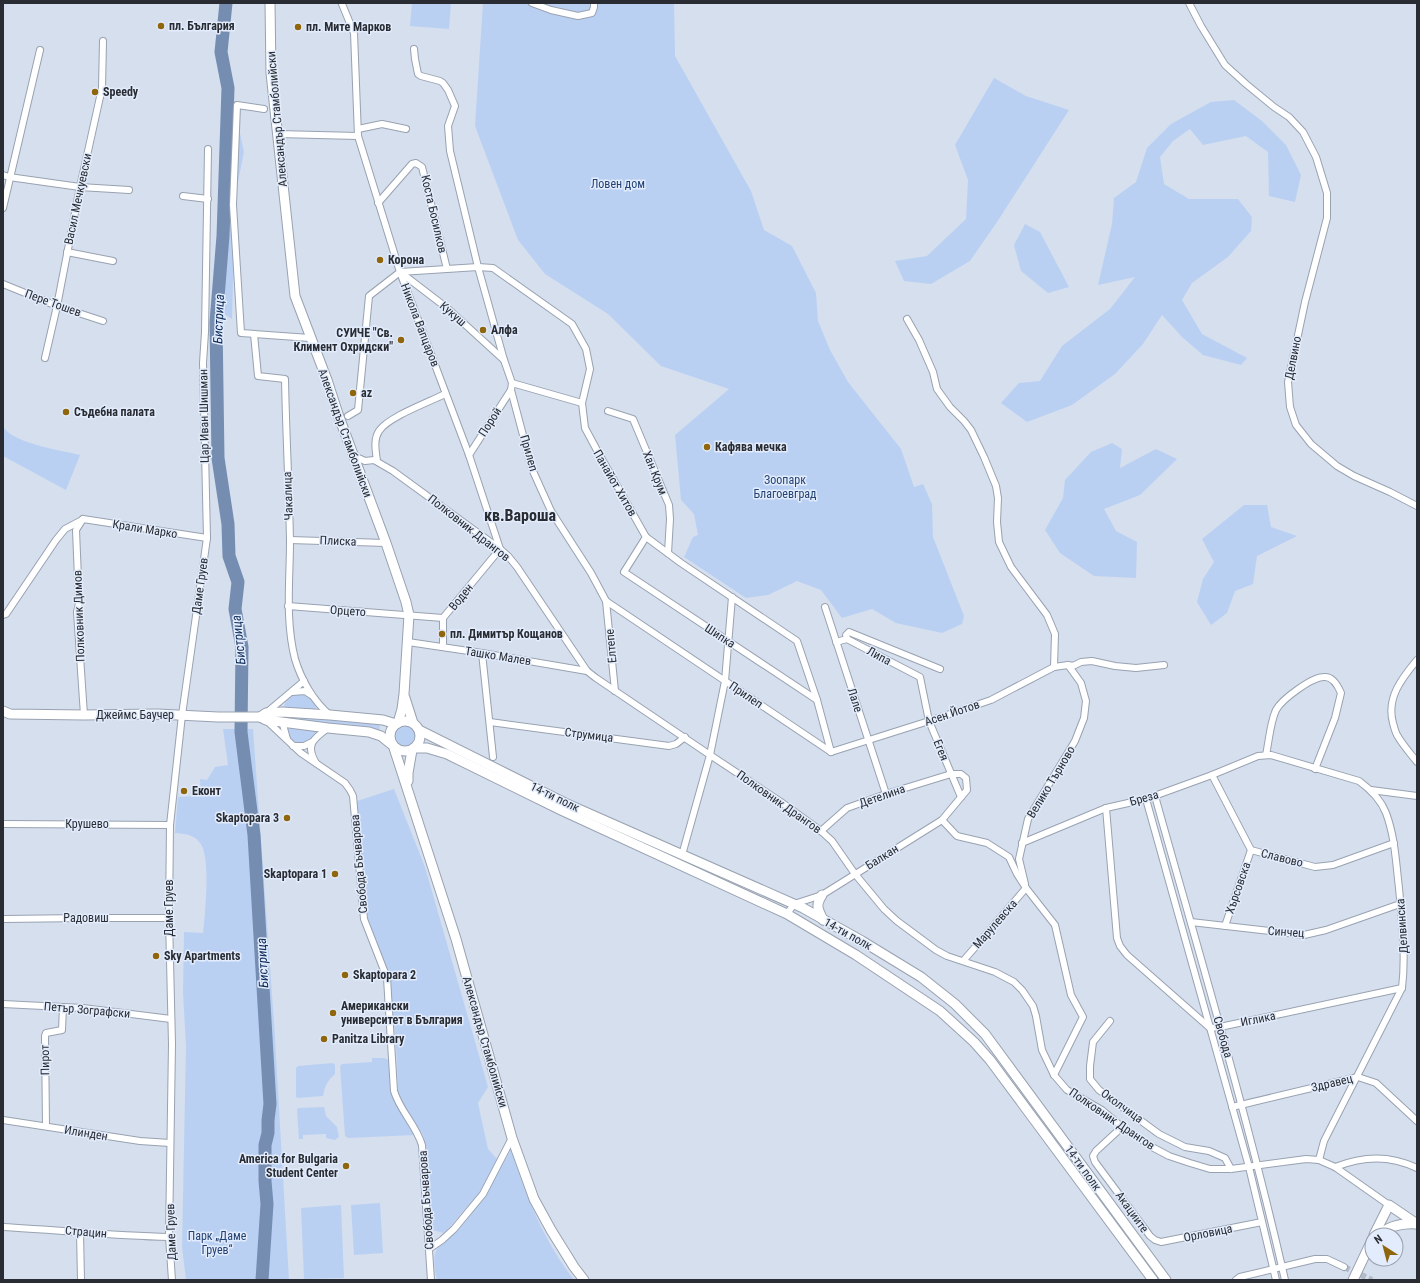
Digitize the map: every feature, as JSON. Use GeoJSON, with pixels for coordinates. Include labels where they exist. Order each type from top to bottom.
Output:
{"type":"FeatureCollection","features":[{"type":"Feature","properties":{"kind":"street","name":"Александър Стамболийски"},"geometry":{"type":"LineString","coordinates":[[270,3],[271,65],[295,296],[386,543],[409,615],[404,694],[402,709],[397,723]]}},
{"type":"Feature","properties":{"kind":"street"},"geometry":{"type":"LineString","coordinates":[[532,3],[552,10],[578,16],[592,13],[594,3]]}},
{"type":"Feature","properties":{"kind":"street","name":"Делвино"},"geometry":{"type":"LineString","coordinates":[[1189,3],[1200,26],[1225,65],[1274,107],[1289,117],[1303,132],[1316,157],[1327,193],[1327,218],[1305,302],[1288,382],[1290,407],[1296,425],[1307,440],[1337,466],[1354,476],[1417,506]]}},
{"type":"Feature","properties":{"kind":"street","name":"Никола Вапцаров"},"geometry":{"type":"LineString","coordinates":[[342,4],[354,33],[358,136],[400,272],[469,455],[500,549]]}},
{"type":"Feature","properties":{"kind":"street","name":"Васил Мечкуевски"},"geometry":{"type":"LineString","coordinates":[[45,358],[102,88],[102,41]]}},
{"type":"Feature","properties":{"kind":"street","name":"Прилеп"},"geometry":{"type":"LineString","coordinates":[[414,49],[418,74],[443,83],[455,106],[448,126],[450,151],[478,266],[504,360],[512,383],[511,390],[532,469],[551,511],[591,573],[606,601],[831,752]]}},
{"type":"Feature","properties":{"kind":"street"},"geometry":{"type":"LineString","coordinates":[[3,208],[6,176],[40,50]]}},
{"type":"Feature","properties":{"kind":"street"},"geometry":{"type":"LineString","coordinates":[[264,109],[237,106],[233,205],[241,333],[310,338]]}},
{"type":"Feature","properties":{"kind":"street"},"geometry":{"type":"LineString","coordinates":[[358,129],[382,124],[406,129]]}},
{"type":"Feature","properties":{"kind":"street"},"geometry":{"type":"LineString","coordinates":[[278,134],[358,136]]}},
{"type":"Feature","properties":{"kind":"street","name":"Цар Иван Шишман"},"geometry":{"type":"LineString","coordinates":[[208,149],[205,332],[203,362],[208,538]]}},
{"type":"Feature","properties":{"kind":"street","name":"Коста Босилков"},"geometry":{"type":"LineString","coordinates":[[378,203],[412,164],[416,163],[422,167],[447,269]]}},
{"type":"Feature","properties":{"kind":"street"},"geometry":{"type":"LineString","coordinates":[[6,176],[80,187],[129,190]]}},
{"type":"Feature","properties":{"kind":"street"},"geometry":{"type":"LineString","coordinates":[[183,196],[208,199]]}},
{"type":"Feature","properties":{"kind":"street"},"geometry":{"type":"LineString","coordinates":[[67,252],[113,262]]}},
{"type":"Feature","properties":{"kind":"street","name":"Панайот Хитов"},"geometry":{"type":"LineString","coordinates":[[400,272],[478,266],[493,268],[572,324],[586,349],[590,369],[582,402],[585,428],[646,537],[797,640],[817,700],[831,752]]}},
{"type":"Feature","properties":{"kind":"street"},"geometry":{"type":"LineString","coordinates":[[348,416],[358,410],[370,296],[400,272]]}},
{"type":"Feature","properties":{"kind":"street","name":"Кукуш"},"geometry":{"type":"LineString","coordinates":[[400,272],[447,308],[504,360]]}},
{"type":"Feature","properties":{"kind":"street","name":"Пере Тошев"},"geometry":{"type":"LineString","coordinates":[[3,284],[57,306],[103,321]]}},
{"type":"Feature","properties":{"kind":"street"},"geometry":{"type":"LineString","coordinates":[[908,319],[920,340],[930,365],[937,389],[950,407],[964,421],[984,457],[996,486],[998,498],[998,542],[1011,567],[1047,615],[1055,634],[1054,667]]}},
{"type":"Feature","properties":{"kind":"street","name":"Чакалица"},"geometry":{"type":"LineString","coordinates":[[254,334],[258,376],[286,379],[290,540],[288,606],[295,657],[304,680],[315,699],[330,715]]}},
{"type":"Feature","properties":{"kind":"street"},"geometry":{"type":"LineString","coordinates":[[512,383],[582,402]]}},
{"type":"Feature","properties":{"kind":"street","name":"Порой"},"geometry":{"type":"LineString","coordinates":[[469,455],[511,390]]}},
{"type":"Feature","properties":{"kind":"street"},"geometry":{"type":"LineString","coordinates":[[377,461],[374,446],[378,432],[389,421],[445,394]]}},
{"type":"Feature","properties":{"kind":"street","name":"Хан Крум"},"geometry":{"type":"LineString","coordinates":[[608,411],[633,419],[651,461],[669,505],[670,526],[668,553]]}},
{"type":"Feature","properties":{"kind":"street","name":"Полковник Дрангов"},"geometry":{"type":"LineString","coordinates":[[354,456],[365,461],[377,461],[393,471],[500,549],[517,567],[587,670],[596,678],[781,802],[821,831],[832,841],[855,874],[884,910],[896,921],[936,950],[947,956],[964,960],[1005,976],[1014,982],[1028,997],[1033,1006],[1045,1057],[1054,1075],[1067,1090],[1102,1110],[1122,1127],[1169,1156],[1210,1169],[1231,1169],[1306,1159],[1319,1160]]}},
{"type":"Feature","properties":{"kind":"street"},"geometry":{"type":"LineString","coordinates":[[3,615],[6,614],[65,529],[83,519]]}},
{"type":"Feature","properties":{"kind":"street","name":"Крали Марко"},"geometry":{"type":"LineString","coordinates":[[83,519],[208,538]]}},
{"type":"Feature","properties":{"kind":"street","name":"Полковник Димов"},"geometry":{"type":"LineString","coordinates":[[83,519],[76,530],[79,603],[78,612],[84,715]]}},
{"type":"Feature","properties":{"kind":"street","name":"Шипка"},"geometry":{"type":"LineString","coordinates":[[646,537],[624,572],[817,700]]}},
{"type":"Feature","properties":{"kind":"street","name":"Даме Груев"},"geometry":{"type":"LineString","coordinates":[[172,1280],[169,1237],[172,1044],[169,918],[170,825],[182,715],[208,538]]}},
{"type":"Feature","properties":{"kind":"street","name":"Плиска"},"geometry":{"type":"LineString","coordinates":[[290,540],[386,543]]}},
{"type":"Feature","properties":{"kind":"street","name":"Воден"},"geometry":{"type":"LineString","coordinates":[[409,615],[443,618],[500,549]]}},
{"type":"Feature","properties":{"kind":"street"},"geometry":{"type":"LineString","coordinates":[[682,855],[710,755],[725,681],[732,597]]}},
{"type":"Feature","properties":{"kind":"street","name":"Елтепе"},"geometry":{"type":"LineString","coordinates":[[606,601],[615,690]]}},
{"type":"Feature","properties":{"kind":"street","name":"Орцето"},"geometry":{"type":"LineString","coordinates":[[288,606],[409,615]]}},
{"type":"Feature","properties":{"kind":"street","name":"Лале"},"geometry":{"type":"LineString","coordinates":[[825,606],[886,794]]}},
{"type":"Feature","properties":{"kind":"street"},"geometry":{"type":"LineString","coordinates":[[443,618],[443,647]]}},
{"type":"Feature","properties":{"kind":"street"},"geometry":{"type":"LineString","coordinates":[[836,642],[847,639],[846,635],[850,632],[940,669]]}},
{"type":"Feature","properties":{"kind":"street","name":"Липа"},"geometry":{"type":"LineString","coordinates":[[847,639],[920,677]]}},
{"type":"Feature","properties":{"kind":"street","name":"Ташко Малев"},"geometry":{"type":"LineString","coordinates":[[408,642],[587,670]]}},
{"type":"Feature","properties":{"kind":"street"},"geometry":{"type":"LineString","coordinates":[[482,653],[493,757]]}},
{"type":"Feature","properties":{"kind":"street"},"geometry":{"type":"LineString","coordinates":[[1417,660],[1406,672],[1394,691],[1391,703],[1391,717],[1396,733],[1417,762]]}},
{"type":"Feature","properties":{"kind":"street","name":"Асен Йотов"},"geometry":{"type":"LineString","coordinates":[[831,752],[869,741],[991,700],[1054,667],[1068,665],[1073,666],[1081,662],[1092,661],[1115,666],[1136,668],[1164,665]]}},
{"type":"Feature","properties":{"kind":"street","name":"Велико Търново"},"geometry":{"type":"LineString","coordinates":[[1054,1075],[1083,1017],[1071,995],[1055,925],[1026,888],[1019,859],[1028,820],[1075,741],[1084,718],[1086,701],[1080,683],[1068,665]]}},
{"type":"Feature","properties":{"kind":"street","name":"Егея"},"geometry":{"type":"LineString","coordinates":[[920,677],[929,721],[961,797]]}},
{"type":"Feature","properties":{"kind":"street"},"geometry":{"type":"LineString","coordinates":[[1266,755],[1272,722],[1276,710],[1282,702],[1304,685],[1316,679],[1324,677],[1332,679],[1337,684],[1341,693],[1335,718],[1315,769]]}},
{"type":"Feature","properties":{"kind":"street"},"geometry":{"type":"LineString","coordinates":[[264,716],[304,680]]}},
{"type":"Feature","properties":{"kind":"street"},"geometry":{"type":"LineString","coordinates":[[287,740],[282,717],[282,706],[288,694],[296,690],[305,691],[315,699]]}},
{"type":"Feature","properties":{"kind":"street","name":"Александър Стамболийски"},"geometry":{"type":"LineString","coordinates":[[404,694],[416,727]]}},
{"type":"Feature","properties":{"kind":"street","name":"Джеймс Баучер"},"geometry":{"type":"LineString","coordinates":[[5,714],[182,715],[223,717],[330,715],[383,720],[397,723]]}},
{"type":"Feature","properties":{"kind":"street","name":"Свобода Бъчварова"},"geometry":{"type":"LineString","coordinates":[[264,716],[293,746],[317,765],[345,783],[352,796],[364,919],[387,978],[394,1091],[399,1104],[416,1130],[422,1145],[431,1280]]}},
{"type":"Feature","properties":{"kind":"street","name":"Джеймс Баучер"},"geometry":{"type":"LineString","coordinates":[[282,717],[328,728],[376,733],[384,737],[393,746]]}},
{"type":"Feature","properties":{"kind":"street"},"geometry":{"type":"LineString","coordinates":[[406,721],[416,727],[420,734],[419,741],[413,749],[403,752],[393,746],[389,738],[392,728],[397,723],[406,721]]}},
{"type":"Feature","properties":{"kind":"street","name":"Струмица"},"geometry":{"type":"LineString","coordinates":[[490,722],[669,746],[676,744],[685,737]]}},
{"type":"Feature","properties":{"kind":"street","name":"14-ти полк"},"geometry":{"type":"LineString","coordinates":[[416,727],[565,803],[794,904],[862,941],[921,976],[946,996],[985,1034],[1166,1280]]}},
{"type":"Feature","properties":{"kind":"street"},"geometry":{"type":"LineString","coordinates":[[293,746],[304,746],[312,742],[328,728]]}},
{"type":"Feature","properties":{"kind":"street"},"geometry":{"type":"LineString","coordinates":[[312,742],[310,751],[317,765]]}},
{"type":"Feature","properties":{"kind":"street","name":"Александър Стамболийски"},"geometry":{"type":"LineString","coordinates":[[393,746],[399,760],[408,794],[456,939],[512,1138],[534,1199],[551,1230],[584,1280]]}},
{"type":"Feature","properties":{"kind":"street","name":"14-ти полк"},"geometry":{"type":"LineString","coordinates":[[413,749],[427,748],[447,754],[563,811],[787,914],[856,955],[940,1011],[969,1037],[990,1060],[1154,1280]]}},
{"type":"Feature","properties":{"kind":"street","name":"Александър Стамболийски"},"geometry":{"type":"LineString","coordinates":[[408,794],[408,773],[413,749]]}},
{"type":"Feature","properties":{"kind":"street","name":"Бреза"},"geometry":{"type":"LineString","coordinates":[[1022,843],[1106,808],[1146,799],[1212,775],[1258,756],[1266,755]]}},
{"type":"Feature","properties":{"kind":"street","name":"Делвинска"},"geometry":{"type":"LineString","coordinates":[[1266,755],[1271,755],[1359,781],[1371,790],[1386,812],[1394,843],[1404,928],[1404,974],[1402,988],[1358,1077],[1324,1141],[1319,1160]]}},
{"type":"Feature","properties":{"kind":"street"},"geometry":{"type":"LineString","coordinates":[[951,774],[961,774],[966,778],[967,790],[961,797]]}},
{"type":"Feature","properties":{"kind":"street","name":"Детелина"},"geometry":{"type":"LineString","coordinates":[[821,831],[847,808],[951,774]]}},
{"type":"Feature","properties":{"kind":"street","name":"Славово"},"geometry":{"type":"LineString","coordinates":[[1212,775],[1251,850],[1315,867],[1333,865],[1394,843]]}},
{"type":"Feature","properties":{"kind":"street"},"geometry":{"type":"LineString","coordinates":[[1371,790],[1417,796]]}},
{"type":"Feature","properties":{"kind":"street","name":"Свобода"},"geometry":{"type":"LineString","coordinates":[[1155,796],[1242,1104],[1285,1280]]}},
{"type":"Feature","properties":{"kind":"street","name":"Балкан"},"geometry":{"type":"LineString","coordinates":[[794,904],[822,895],[942,820],[961,797]]}},
{"type":"Feature","properties":{"kind":"street","name":"Свобода"},"geometry":{"type":"LineString","coordinates":[[1146,799],[1249,1167],[1276,1280]]}},
{"type":"Feature","properties":{"kind":"street"},"geometry":{"type":"LineString","coordinates":[[1106,808],[1117,938],[1120,946],[1127,955],[1210,1028]]}},
{"type":"Feature","properties":{"kind":"street"},"geometry":{"type":"LineString","coordinates":[[942,820],[957,836],[987,843],[1009,857],[1026,888]]}},
{"type":"Feature","properties":{"kind":"street","name":"Крушево"},"geometry":{"type":"LineString","coordinates":[[3,824],[170,825]]}},
{"type":"Feature","properties":{"kind":"street","name":"Хърсовска"},"geometry":{"type":"LineString","coordinates":[[1225,926],[1251,850]]}},
{"type":"Feature","properties":{"kind":"street","name":"Марулевска"},"geometry":{"type":"LineString","coordinates":[[964,960],[1026,888]]}},
{"type":"Feature","properties":{"kind":"street"},"geometry":{"type":"LineString","coordinates":[[822,895],[817,905],[818,911],[823,920]]}},
{"type":"Feature","properties":{"kind":"street"},"geometry":{"type":"LineString","coordinates":[[787,914],[794,904]]}},
{"type":"Feature","properties":{"kind":"street","name":"Синчец"},"geometry":{"type":"LineString","coordinates":[[1191,922],[1304,935],[1326,930],[1400,904]]}},
{"type":"Feature","properties":{"kind":"street","name":"Радовиш"},"geometry":{"type":"LineString","coordinates":[[3,919],[169,918]]}},
{"type":"Feature","properties":{"kind":"street","name":"Иглика"},"geometry":{"type":"LineString","coordinates":[[1210,1028],[1402,988]]}},
{"type":"Feature","properties":{"kind":"street","name":"Петър Зографски"},"geometry":{"type":"LineString","coordinates":[[3,1004],[83,1008],[171,1019]]}},
{"type":"Feature","properties":{"kind":"street","name":"Пирот"},"geometry":{"type":"LineString","coordinates":[[46,1126],[45,1036],[46,1033],[62,1030],[63,1007]]}},
{"type":"Feature","properties":{"kind":"street","name":"Околчица"},"geometry":{"type":"LineString","coordinates":[[1110,1021],[1093,1042],[1090,1079],[1098,1090],[1159,1134],[1185,1146],[1209,1151],[1225,1158],[1231,1169]]}},
{"type":"Feature","properties":{"kind":"street","name":"Здравец"},"geometry":{"type":"LineString","coordinates":[[1232,1107],[1358,1077],[1376,1083],[1417,1121]]}},
{"type":"Feature","properties":{"kind":"street","name":"Илинден"},"geometry":{"type":"LineString","coordinates":[[3,1120],[140,1141],[170,1143]]}},
{"type":"Feature","properties":{"kind":"street","name":"Акациите"},"geometry":{"type":"LineString","coordinates":[[1122,1127],[1096,1151],[1094,1156],[1095,1162],[1150,1236],[1155,1240]]}},
{"type":"Feature","properties":{"kind":"street"},"geometry":{"type":"LineString","coordinates":[[429,1249],[454,1229],[483,1194],[512,1138]]}},
{"type":"Feature","properties":{"kind":"street"},"geometry":{"type":"LineString","coordinates":[[1335,1166],[1352,1160],[1377,1157],[1395,1160],[1417,1168]]}},
{"type":"Feature","properties":{"kind":"street"},"geometry":{"type":"LineString","coordinates":[[1319,1160],[1335,1166],[1417,1224]]}},
{"type":"Feature","properties":{"kind":"street"},"geometry":{"type":"LineString","coordinates":[[1378,1227],[1390,1204]]}},
{"type":"Feature","properties":{"kind":"street","name":"Орловица"},"geometry":{"type":"LineString","coordinates":[[1155,1240],[1161,1242],[1262,1222]]}},
{"type":"Feature","properties":{"kind":"street"},"geometry":{"type":"LineString","coordinates":[[1392,1227],[1405,1223],[1417,1224]]}},
{"type":"Feature","properties":{"kind":"street","name":"Страцин"},"geometry":{"type":"LineString","coordinates":[[3,1227],[128,1236],[169,1237]]}},
{"type":"Feature","properties":{"kind":"street"},"geometry":{"type":"LineString","coordinates":[[80,1232],[81,1280]]}},
{"type":"Feature","properties":{"kind":"street"},"geometry":{"type":"LineString","coordinates":[[1353,1280],[1364,1257]]}},
{"type":"Feature","properties":{"kind":"street"},"geometry":{"type":"LineString","coordinates":[[1236,1280],[1240,1277],[1321,1258],[1327,1259],[1344,1267]]}},
{"type":"Feature","properties":{"kind":"green space"},"geometry":{"type":"Polygon","coordinates":[[[412,3],[451,3],[449,29],[410,26],[412,3]]]}},
{"type":"Feature","properties":{"kind":"green space","name":"Ловен дом"},"geometry":{"type":"Polygon","coordinates":[[[483,3],[674,3],[675,56],[751,191],[764,230],[792,246],[816,293],[818,321],[830,350],[848,382],[901,449],[914,487],[923,484],[932,504],[933,537],[964,616],[962,624],[942,633],[896,623],[872,609],[842,618],[821,590],[797,581],[768,595],[746,598],[684,557],[693,537],[698,535],[694,514],[681,500],[675,435],[729,389],[661,366],[608,314],[545,274],[518,240],[475,126],[483,3]]]}},
{"type":"Feature","properties":{"kind":"green space"},"geometry":{"type":"Polygon","coordinates":[[[994,78],[1026,96],[1069,110],[970,261],[931,284],[904,281],[895,261],[927,256],[966,219],[968,180],[955,145],[994,78]]]}},
{"type":"Feature","properties":{"kind":"green space"},"geometry":{"type":"Polygon","coordinates":[[[1234,100],[1262,121],[1286,145],[1301,175],[1295,202],[1269,196],[1268,152],[1246,136],[1203,145],[1190,129],[1173,141],[1160,157],[1164,184],[1189,199],[1238,199],[1252,217],[1251,231],[1228,257],[1192,283],[1182,300],[1202,334],[1247,358],[1241,365],[1203,355],[1182,337],[1162,315],[1143,344],[1115,374],[1072,405],[1027,422],[1001,403],[1019,383],[1040,381],[1062,346],[1110,309],[1135,277],[1098,285],[1112,224],[1114,198],[1136,182],[1147,148],[1171,124],[1211,102],[1234,100]]]}},
{"type":"Feature","properties":{"kind":"green space"},"geometry":{"type":"Polygon","coordinates":[[[238,124],[244,152],[238,182],[222,180],[220,134],[238,124]]]}},
{"type":"Feature","properties":{"kind":"green space"},"geometry":{"type":"Polygon","coordinates":[[[229,222],[236,239],[232,319],[220,311],[216,275],[223,233],[229,222]]]}},
{"type":"Feature","properties":{"kind":"green space"},"geometry":{"type":"Polygon","coordinates":[[[1025,224],[1040,232],[1069,287],[1048,293],[1021,271],[1014,245],[1025,224]]]}},
{"type":"Feature","properties":{"kind":"green space"},"geometry":{"type":"Polygon","coordinates":[[[3,427],[17,438],[38,446],[80,455],[66,490],[3,456],[3,427]]]}},
{"type":"Feature","properties":{"kind":"green space"},"geometry":{"type":"Polygon","coordinates":[[[1112,443],[1122,449],[1120,468],[1156,449],[1177,459],[1140,495],[1104,509],[1116,531],[1137,542],[1136,578],[1094,576],[1060,553],[1045,530],[1063,498],[1065,480],[1091,452],[1112,443]]]}},
{"type":"Feature","properties":{"kind":"green space"},"geometry":{"type":"Polygon","coordinates":[[[1244,505],[1267,505],[1271,527],[1297,536],[1257,556],[1253,584],[1235,591],[1227,613],[1211,625],[1197,602],[1203,579],[1214,562],[1202,539],[1244,505]]]}},
{"type":"Feature","properties":{"kind":"green space"},"geometry":{"type":"Polygon","coordinates":[[[299,693],[313,700],[316,709],[284,709],[287,700],[299,693]]]}},
{"type":"Feature","properties":{"kind":"green space"},"geometry":{"type":"Polygon","coordinates":[[[284,717],[380,723],[379,732],[357,726],[286,719],[284,717]]]}},
{"type":"Feature","properties":{"kind":"green space"},"geometry":{"type":"Polygon","coordinates":[[[404,725],[413,728],[416,737],[413,746],[404,749],[395,746],[392,737],[395,728],[404,725]]]}},
{"type":"Feature","properties":{"kind":"green space"},"geometry":{"type":"Polygon","coordinates":[[[285,726],[317,729],[314,737],[310,740],[298,743],[290,738],[285,726]]]}},
{"type":"Feature","properties":{"kind":"green space","name":"Парк „Даме Груев“"},"geometry":{"type":"Polygon","coordinates":[[[223,729],[253,729],[274,1022],[289,1280],[186,1280],[182,1247],[186,1046],[183,993],[184,932],[203,933],[206,900],[206,872],[203,850],[198,840],[192,836],[175,833],[178,797],[201,796],[200,779],[207,780],[215,767],[228,765],[223,729]]]}},
{"type":"Feature","properties":{"kind":"green space"},"geometry":{"type":"Polygon","coordinates":[[[394,789],[425,867],[488,1087],[478,1103],[488,1149],[497,1159],[480,1192],[443,1233],[433,1230],[431,1224],[427,1150],[423,1135],[401,1101],[398,1091],[396,1045],[389,973],[368,919],[357,801],[394,789]]]}},
{"type":"Feature","properties":{"kind":"green space"},"geometry":{"type":"Polygon","coordinates":[[[372,1058],[384,1058],[389,1060],[393,1096],[400,1111],[415,1135],[348,1138],[345,1136],[340,1066],[342,1064],[372,1062],[372,1058]]]}},
{"type":"Feature","properties":{"kind":"green space"},"geometry":{"type":"Polygon","coordinates":[[[333,1063],[335,1065],[335,1074],[327,1084],[323,1096],[296,1097],[296,1068],[298,1066],[333,1063]]]}},
{"type":"Feature","properties":{"kind":"green space"},"geometry":{"type":"Polygon","coordinates":[[[324,1107],[326,1116],[337,1127],[339,1137],[335,1140],[326,1138],[326,1134],[303,1135],[303,1139],[299,1139],[297,1109],[324,1107]]]}},
{"type":"Feature","properties":{"kind":"green space"},"geometry":{"type":"Polygon","coordinates":[[[511,1150],[523,1185],[537,1218],[554,1250],[574,1280],[437,1280],[434,1260],[435,1252],[442,1243],[457,1231],[474,1210],[511,1150]]]}},
{"type":"Feature","properties":{"kind":"green space"},"geometry":{"type":"Polygon","coordinates":[[[380,1203],[383,1253],[354,1255],[351,1205],[380,1203]]]}},
{"type":"Feature","properties":{"kind":"green space"},"geometry":{"type":"Polygon","coordinates":[[[341,1205],[344,1278],[304,1279],[301,1208],[341,1205]]]}},
{"type":"Feature","properties":{"kind":"waterway","name":"Бистрица"},"geometry":{"type":"LineString","coordinates":[[226,3],[221,52],[228,88],[223,236],[216,322],[218,458],[228,524],[229,556],[238,582],[235,609],[242,647],[241,732],[254,835],[270,1104],[268,1133],[265,1145],[265,1181],[267,1204],[262,1280]]}},
{"type":"Feature","properties":{"kind":"tunnel"},"geometry":{"type":"LineString","coordinates":[[1344,1267],[1372,1280]]}},
{"type":"Feature","properties":{"kind":"place","name":"пл. България"},"geometry":{"type":"Point","coordinates":[161,26]}},
{"type":"Feature","properties":{"kind":"place","name":"пл. Мите Марков"},"geometry":{"type":"Point","coordinates":[298,27]}},
{"type":"Feature","properties":{"kind":"place","name":"Speedy"},"geometry":{"type":"Point","coordinates":[95,92]}},
{"type":"Feature","properties":{"kind":"place","name":"Корона"},"geometry":{"type":"Point","coordinates":[380,260]}},
{"type":"Feature","properties":{"kind":"place","name":"Алфа"},"geometry":{"type":"Point","coordinates":[483,330]}},
{"type":"Feature","properties":{"kind":"place","name":"СУИЧЕ \"Св. Климент Охридски\""},"geometry":{"type":"Point","coordinates":[401,340]}},
{"type":"Feature","properties":{"kind":"place","name":"az"},"geometry":{"type":"Point","coordinates":[353,393]}},
{"type":"Feature","properties":{"kind":"place","name":"Съдебна палата"},"geometry":{"type":"Point","coordinates":[66,412]}},
{"type":"Feature","properties":{"kind":"place","name":"Кафява мечка"},"geometry":{"type":"Point","coordinates":[707,447]}},
{"type":"Feature","properties":{"kind":"place","name":"пл. Димитър Кощанов"},"geometry":{"type":"Point","coordinates":[442,634]}},
{"type":"Feature","properties":{"kind":"place","name":"Еконт"},"geometry":{"type":"Point","coordinates":[184,791]}},
{"type":"Feature","properties":{"kind":"place","name":"Skaptopara 3"},"geometry":{"type":"Point","coordinates":[287,818]}},
{"type":"Feature","properties":{"kind":"place","name":"Skaptopara 1"},"geometry":{"type":"Point","coordinates":[335,874]}},
{"type":"Feature","properties":{"kind":"place","name":"Sky Apartments"},"geometry":{"type":"Point","coordinates":[156,956]}},
{"type":"Feature","properties":{"kind":"place","name":"Skaptopara 2"},"geometry":{"type":"Point","coordinates":[345,975]}},
{"type":"Feature","properties":{"kind":"place","name":"Американски университет в България"},"geometry":{"type":"Point","coordinates":[333,1013]}},
{"type":"Feature","properties":{"kind":"place","name":"Panitza Library"},"geometry":{"type":"Point","coordinates":[324,1039]}},
{"type":"Feature","properties":{"kind":"place","name":"America for Bulgaria Student Center"},"geometry":{"type":"Point","coordinates":[346,1166]}},
{"type":"Feature","properties":{"kind":"district","name":"кв.Вароша"},"geometry":{"type":"Point","coordinates":[520,515]}},
{"type":"Feature","properties":{"kind":"park label","name":"Зоопарк Благоевград"},"geometry":{"type":"Point","coordinates":[785,487]}}]}
